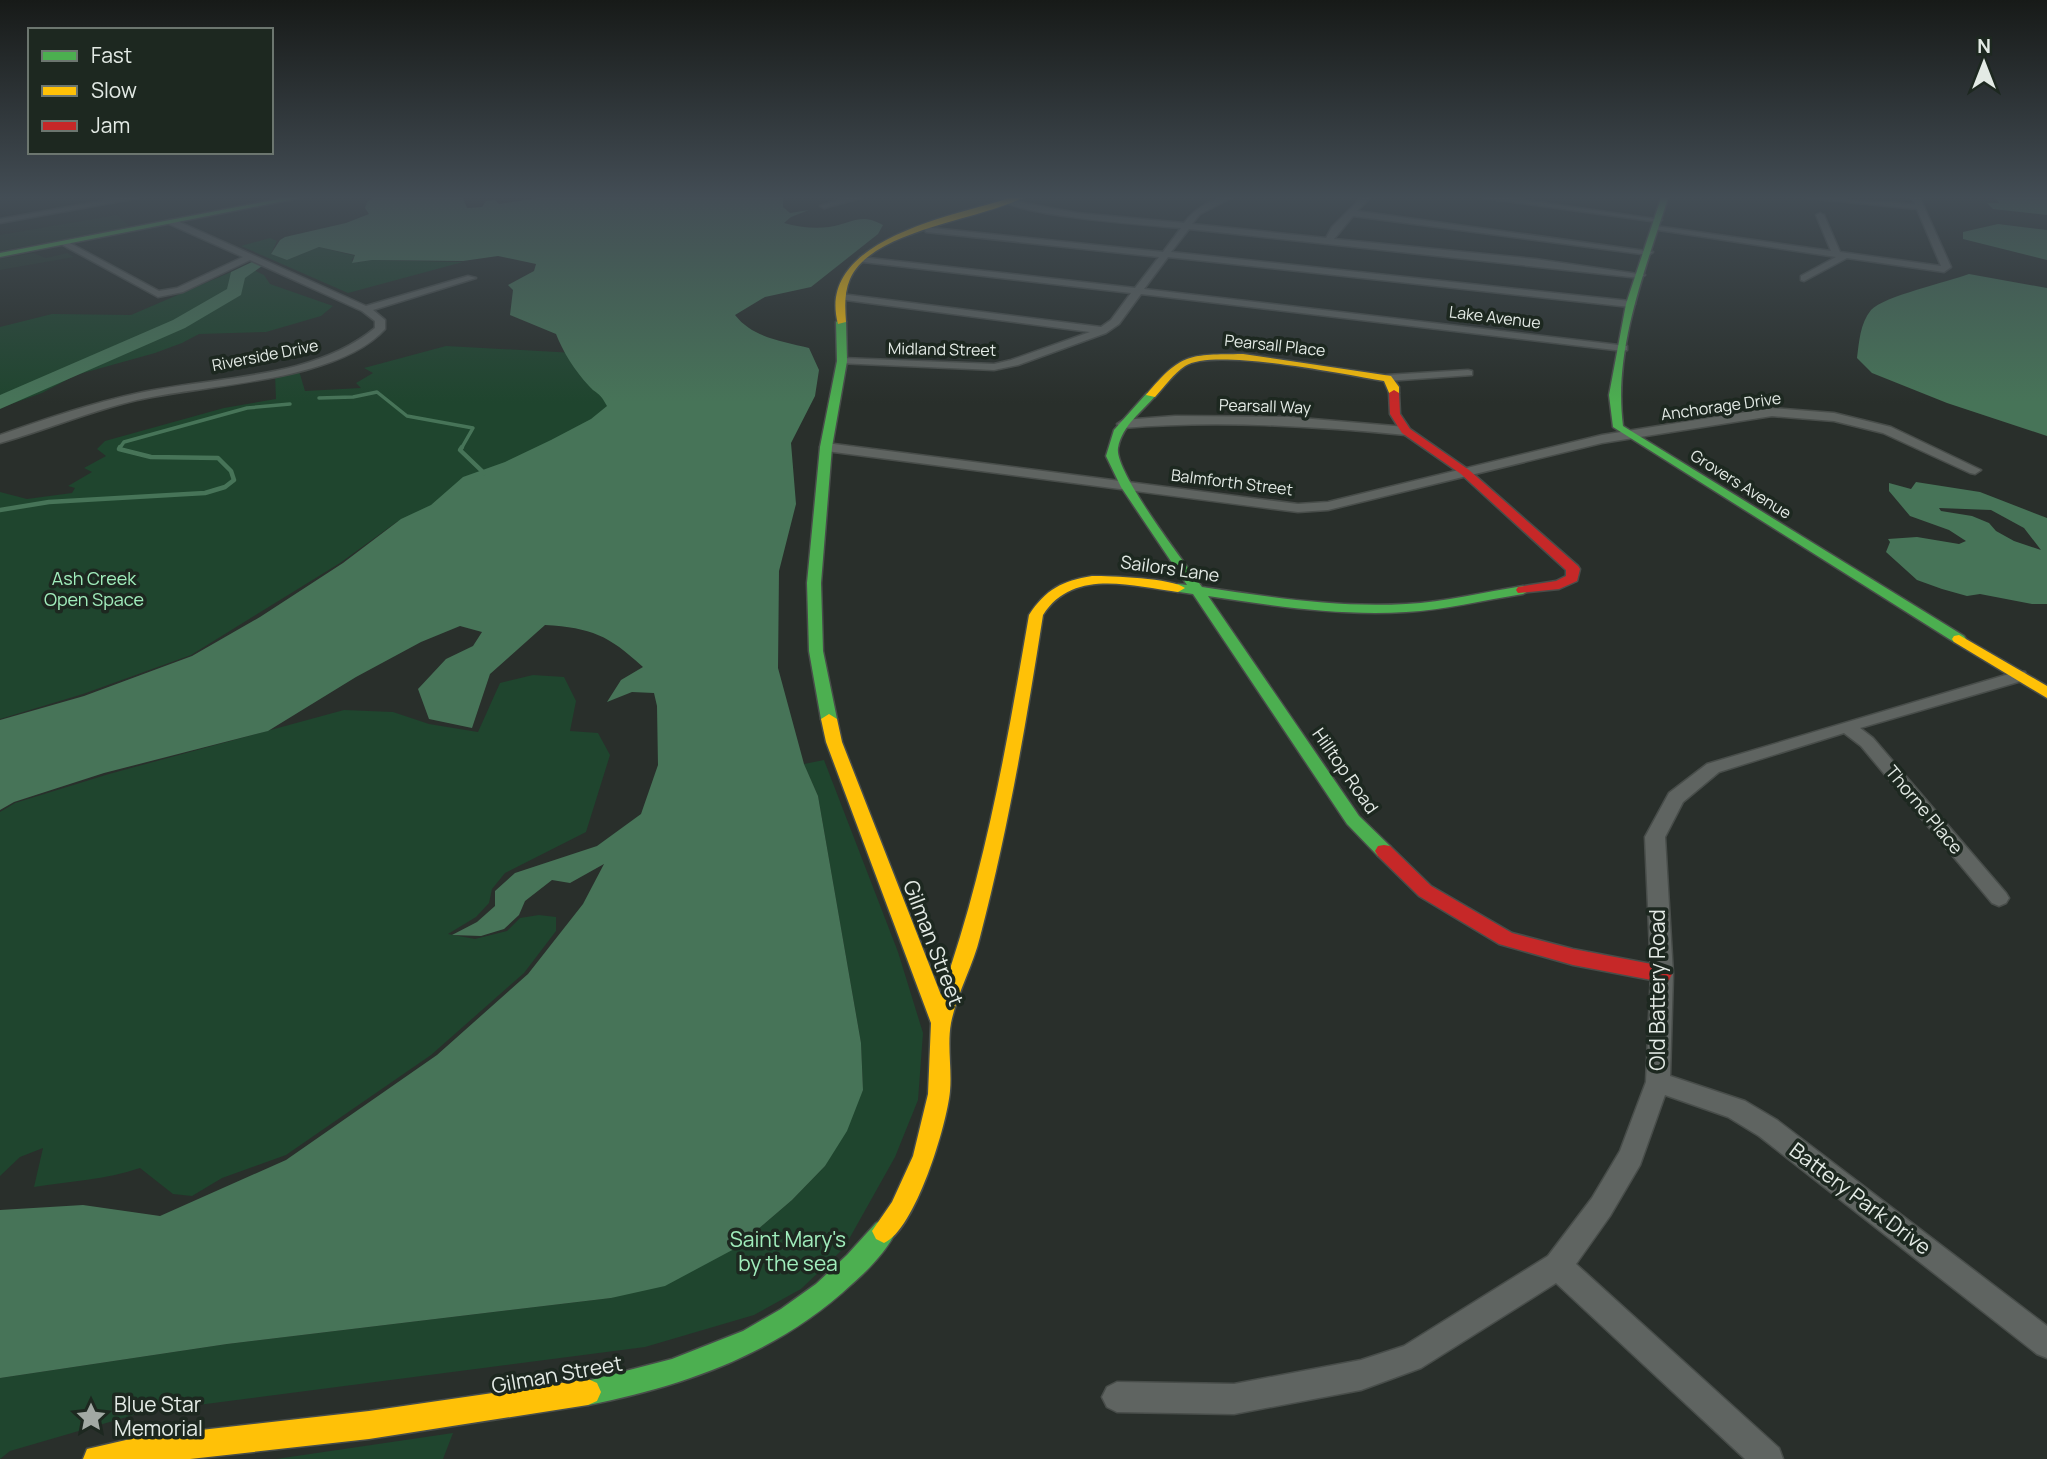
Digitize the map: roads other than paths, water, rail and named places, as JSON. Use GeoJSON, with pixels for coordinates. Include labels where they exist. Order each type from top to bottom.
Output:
{"type":"FeatureCollection","features":[{"type":"Feature","properties":{"kind":"street"},"geometry":{"type":"LineString","coordinates":[[106,266],[158,294],[180,289],[230,266]]}},
{"type":"Feature","properties":{"kind":"street"},"geometry":{"type":"LineString","coordinates":[[270,266],[365,309],[471,278]]}},
{"type":"Feature","properties":{"kind":"street","name":"Gilman Street"},"geometry":{"type":"LineString","coordinates":[[97,1459],[139,1451],[427,1419],[634,1382],[725,1353],[775,1330],[816,1304],[855,1268],[889,1228],[913,1185],[925,1155],[937,1102],[942,1051],[941,1023],[834,742],[816,651],[814,583],[825,447],[842,361],[841,297],[845,276],[855,266]]}},
{"type":"Feature","properties":{"kind":"street","name":"Lake Avenue"},"geometry":{"type":"LineString","coordinates":[[924,266],[1623,348]]}},
{"type":"Feature","properties":{"kind":"street","name":"Midland Street"},"geometry":{"type":"LineString","coordinates":[[842,361],[994,367],[1014,363],[1102,331],[1115,321],[1158,266]]}},
{"type":"Feature","properties":{"kind":"street"},"geometry":{"type":"LineString","coordinates":[[1264,266],[1630,304]]}},
{"type":"Feature","properties":{"kind":"street"},"geometry":{"type":"LineString","coordinates":[[1561,266],[1640,275]]}},
{"type":"Feature","properties":{"kind":"street"},"geometry":{"type":"LineString","coordinates":[[1629,435],[1618,427],[1614,395],[1630,304],[1643,266]]}},
{"type":"Feature","properties":{"kind":"street"},"geometry":{"type":"LineString","coordinates":[[1804,278],[1824,266]]}},
{"type":"Feature","properties":{"kind":"street"},"geometry":{"type":"LineString","coordinates":[[1921,266],[1944,269],[1947,266]]}},
{"type":"Feature","properties":{"kind":"street"},"geometry":{"type":"LineString","coordinates":[[841,297],[1102,331]]}},
{"type":"Feature","properties":{"kind":"street","name":"Riverside Drive"},"geometry":{"type":"LineString","coordinates":[[0,439],[118,401],[288,369],[337,356],[361,345],[380,330],[380,320],[365,309]]}},
{"type":"Feature","properties":{"kind":"street","name":"Pearsall Place"},"geometry":{"type":"LineString","coordinates":[[1127,487],[1112,458],[1115,439],[1123,424],[1181,364],[1195,358],[1243,357],[1387,378]]}},
{"type":"Feature","properties":{"kind":"street"},"geometry":{"type":"LineString","coordinates":[[1387,378],[1468,373]]}},
{"type":"Feature","properties":{"kind":"street"},"geometry":{"type":"LineString","coordinates":[[1387,378],[1394,387],[1395,414],[1406,431],[1465,472]]}},
{"type":"Feature","properties":{"kind":"street","name":"Anchorage Drive"},"geometry":{"type":"LineString","coordinates":[[1629,435],[1764,414],[1834,417],[1887,430],[1975,470]]}},
{"type":"Feature","properties":{"kind":"street","name":"Pearsall Way"},"geometry":{"type":"LineString","coordinates":[[1123,424],[1175,420],[1289,421],[1406,431]]}},
{"type":"Feature","properties":{"kind":"street","name":"Balmforth Street"},"geometry":{"type":"LineString","coordinates":[[825,447],[1298,508],[1328,506],[1602,439],[1629,435]]}},
{"type":"Feature","properties":{"kind":"street","name":"Grovers Avenue"},"geometry":{"type":"LineString","coordinates":[[1629,435],[2047,693]]}},
{"type":"Feature","properties":{"kind":"street","name":"Sailors Lane"},"geometry":{"type":"LineString","coordinates":[[941,1023],[970,940],[1009,778],[1036,615],[1050,595],[1068,585],[1084,581],[1115,580],[1310,605],[1407,608],[1559,585],[1572,580],[1573,569],[1465,472]]}},
{"type":"Feature","properties":{"kind":"street","name":"Hilltop Road"},"geometry":{"type":"LineString","coordinates":[[1127,487],[1353,820],[1424,891],[1506,939],[1573,957],[1662,974]]}},
{"type":"Feature","properties":{"kind":"street","name":"Old Battery Road"},"geometry":{"type":"LineString","coordinates":[[1117,1397],[1234,1399],[1361,1375],[1411,1358],[1558,1266],[1601,1207],[1631,1157],[1658,1082],[1662,974],[1655,837],[1676,798],[1713,768],[2019,676]]}},
{"type":"Feature","properties":{"kind":"street","name":"Thorne Place"},"geometry":{"type":"LineString","coordinates":[[1846,726],[1867,742],[1999,898]]}},
{"type":"Feature","properties":{"kind":"street","name":"Battery Park Drive"},"geometry":{"type":"LineString","coordinates":[[1658,1082],[1736,1109],[1768,1128],[2047,1344]]}},
{"type":"Feature","properties":{"kind":"street"},"geometry":{"type":"LineString","coordinates":[[1558,1266],[1768,1459]]}},
{"type":"Feature","properties":{"kind":"waterway"},"geometry":{"type":"LineString","coordinates":[[0,403],[179,324],[235,291],[237,276],[254,266]]}},
{"type":"Feature","properties":{"kind":"waterway"},"geometry":{"type":"LineString","coordinates":[[319,398],[353,397],[377,392],[407,416],[473,428],[461,449]]}},
{"type":"Feature","properties":{"kind":"waterway"},"geometry":{"type":"LineString","coordinates":[[119,449],[124,442],[247,408],[290,404]]}},
{"type":"Feature","properties":{"kind":"waterway"},"geometry":{"type":"LineString","coordinates":[[462,447],[460,450],[484,473]]}},
{"type":"Feature","properties":{"kind":"waterway"},"geometry":{"type":"LineString","coordinates":[[0,510],[49,502],[205,493],[225,487],[234,480],[231,471],[218,458],[151,457],[119,449]]}},
{"type":"Feature","properties":{"kind":"place","name":"Blue Star Memorial"},"geometry":{"type":"Point","coordinates":[91,1417]}},
{"type":"Feature","properties":{"kind":"park label","name":"Ash Creek Open Space"},"geometry":{"type":"Point","coordinates":[94,589]}},
{"type":"Feature","properties":{"kind":"park label","name":"Saint Mary's by the sea"},"geometry":{"type":"Point","coordinates":[788,1252]}}]}
